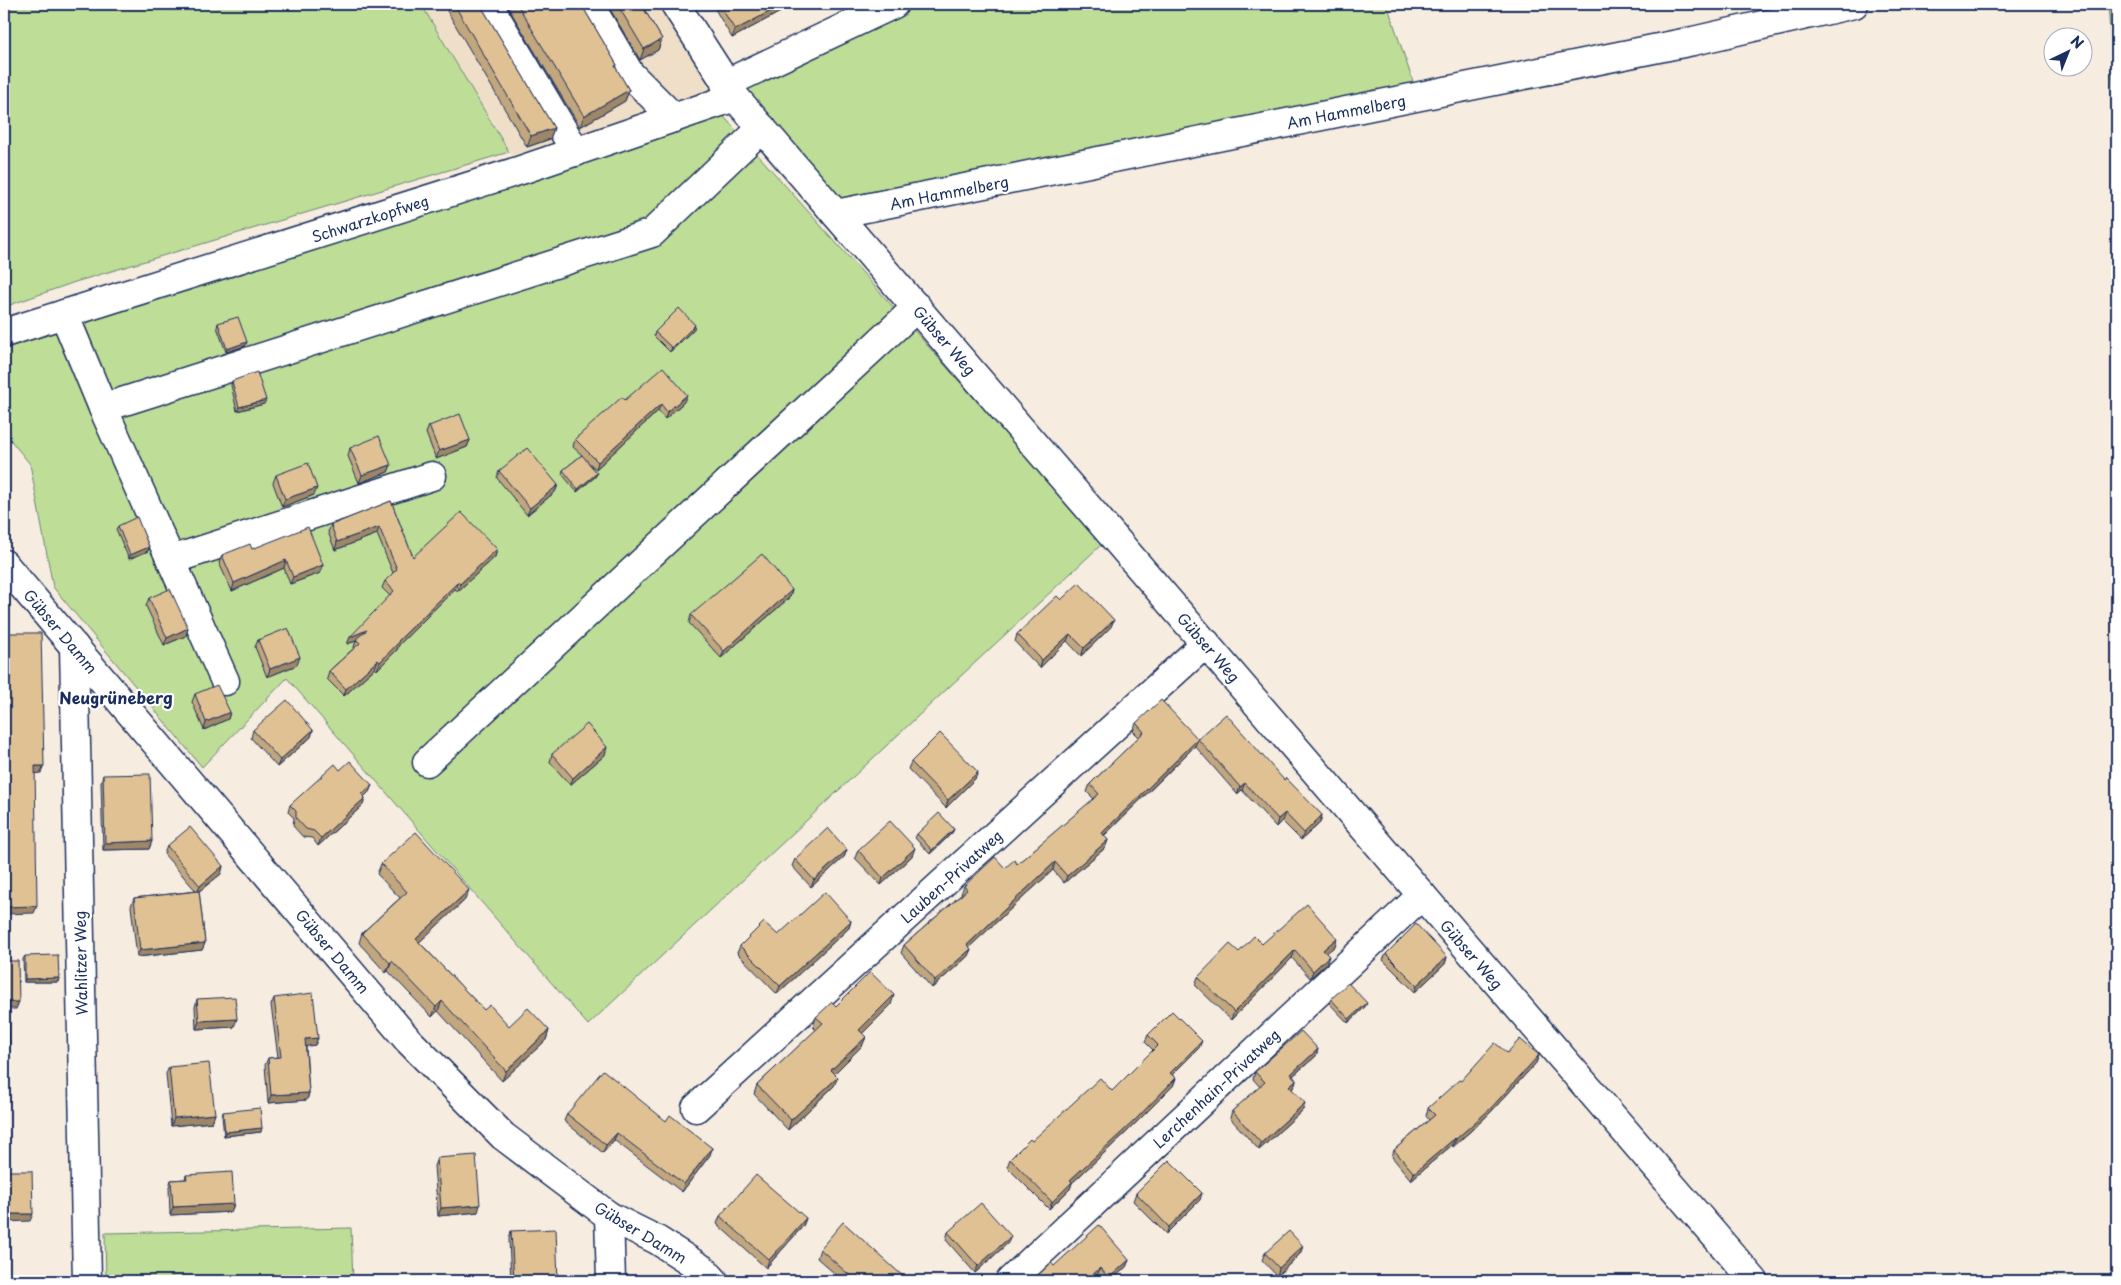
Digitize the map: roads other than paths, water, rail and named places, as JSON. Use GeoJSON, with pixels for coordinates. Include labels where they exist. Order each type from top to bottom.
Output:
{"type":"FeatureCollection","features":[{"type":"Feature","properties":{"kind":"street"},"geometry":{"type":"LineString","coordinates":[[488,4],[576,152]]}},
{"type":"Feature","properties":{"kind":"street"},"geometry":{"type":"LineString","coordinates":[[589,4],[630,74],[674,118]]}},
{"type":"Feature","properties":{"kind":"street","name":"Schwarzkopfweg"},"geometry":{"type":"LineString","coordinates":[[4,333],[576,152],[674,118],[730,91],[894,4]]}},
{"type":"Feature","properties":{"kind":"street","name":"Am Hammelberg"},"geometry":{"type":"LineString","coordinates":[[836,214],[1683,42],[1854,4]]}},
{"type":"Feature","properties":{"kind":"street","name":"Gübser Weg"},"geometry":{"type":"LineString","coordinates":[[679,5],[730,91],[1754,1281]]}},
{"type":"Feature","properties":{"kind":"street"},"geometry":{"type":"LineString","coordinates":[[103,408],[652,233],[762,128]]}},
{"type":"Feature","properties":{"kind":"street"},"geometry":{"type":"LineString","coordinates":[[427,762],[917,308]]}},
{"type":"Feature","properties":{"kind":"street"},"geometry":{"type":"LineString","coordinates":[[64,314],[103,408],[225,682]]}},
{"type":"Feature","properties":{"kind":"street"},"geometry":{"type":"LineString","coordinates":[[171,560],[432,476]]}},
{"type":"Feature","properties":{"kind":"street","name":"Gübser Damm"},"geometry":{"type":"LineString","coordinates":[[4,564],[408,1040],[502,1136],[609,1216],[657,1240],[704,1270],[714,1281]]}},
{"type":"Feature","properties":{"kind":"street","name":"Lauben-Privatweg"},"geometry":{"type":"LineString","coordinates":[[696,1108],[1206,643]]}},
{"type":"Feature","properties":{"kind":"street","name":"Wahlitzer Weg"},"geometry":{"type":"LineString","coordinates":[[74,646],[87,1281]]}},
{"type":"Feature","properties":{"kind":"street","name":"Lerchenhain-Privatweg"},"geometry":{"type":"LineString","coordinates":[[1010,1281],[1422,895]]}},
{"type":"Feature","properties":{"kind":"street"},"geometry":{"type":"LineString","coordinates":[[609,1216],[611,1281]]}},
{"type":"Feature","properties":{"kind":"district","name":"Neugrüneberg"},"geometry":{"type":"Point","coordinates":[116,697]}}]}
